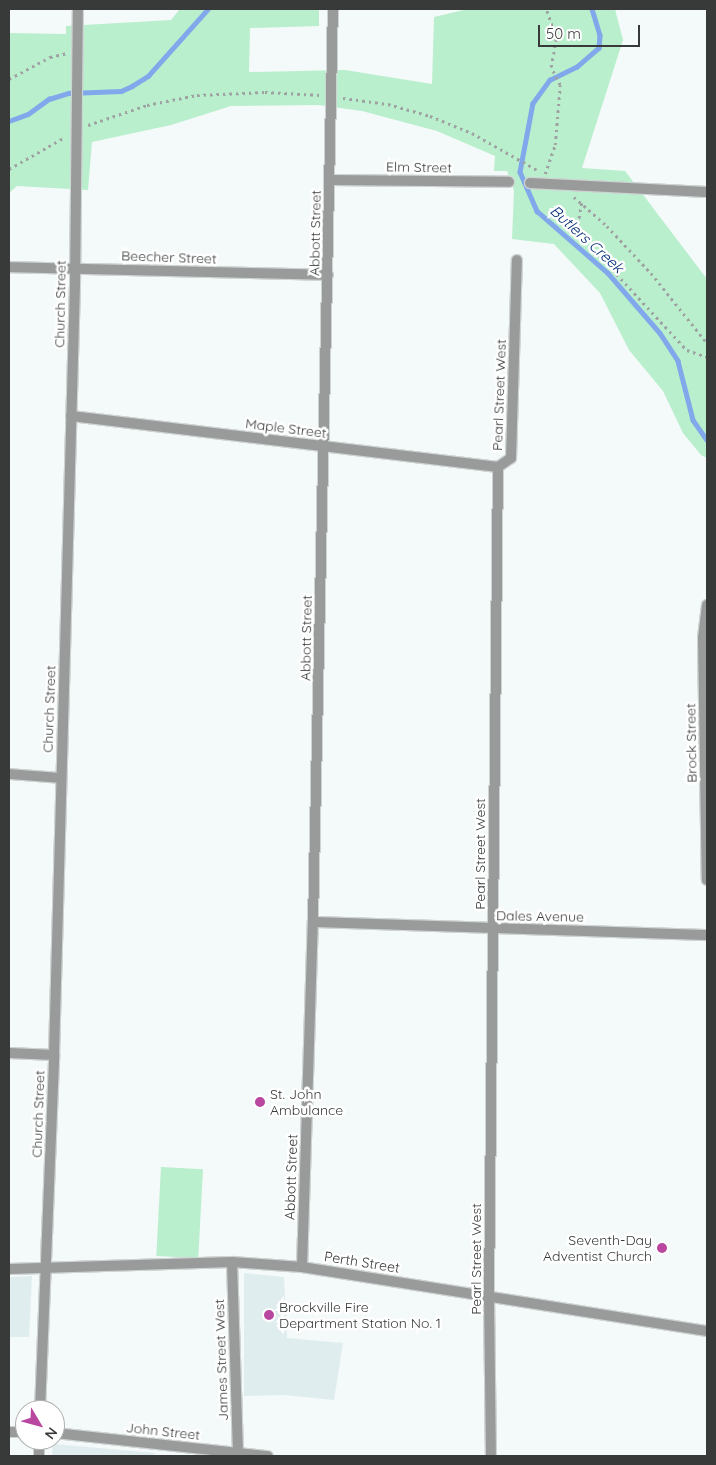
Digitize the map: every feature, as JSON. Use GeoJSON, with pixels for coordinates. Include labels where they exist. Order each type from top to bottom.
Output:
{"type":"FeatureCollection","features":[{"type":"Feature","properties":{"kind":"street","name":"Church Street"},"geometry":{"type":"LineString","coordinates":[[40,1400],[54,1055],[75,268],[74,132],[78,9]]}},
{"type":"Feature","properties":{"kind":"street","name":"Abbott Street"},"geometry":{"type":"LineString","coordinates":[[302,1267],[313,922],[323,446],[333,96],[333,9]]}},
{"type":"Feature","properties":{"kind":"street","name":"Elm Street"},"geometry":{"type":"LineString","coordinates":[[330,180],[508,182]]}},
{"type":"Feature","properties":{"kind":"street"},"geometry":{"type":"LineString","coordinates":[[530,183],[559,186],[707,192]]}},
{"type":"Feature","properties":{"kind":"street","name":"Pearl Street West"},"geometry":{"type":"LineString","coordinates":[[491,1456],[490,1296],[498,467],[511,458],[517,260]]}},
{"type":"Feature","properties":{"kind":"street","name":"Beecher Street"},"geometry":{"type":"LineString","coordinates":[[9,267],[328,275]]}},
{"type":"Feature","properties":{"kind":"street","name":"Maple Street"},"geometry":{"type":"LineString","coordinates":[[71,416],[498,467]]}},
{"type":"Feature","properties":{"kind":"street","name":"Brock Street"},"geometry":{"type":"LineString","coordinates":[[707,605],[703,638],[707,880]]}},
{"type":"Feature","properties":{"kind":"street"},"geometry":{"type":"LineString","coordinates":[[9,774],[61,778]]}},
{"type":"Feature","properties":{"kind":"street","name":"Dales Avenue"},"geometry":{"type":"LineString","coordinates":[[313,922],[707,935]]}},
{"type":"Feature","properties":{"kind":"street"},"geometry":{"type":"LineString","coordinates":[[9,1053],[54,1055]]}},
{"type":"Feature","properties":{"kind":"street","name":"Perth Street"},"geometry":{"type":"LineString","coordinates":[[9,1269],[232,1262],[302,1267],[707,1331]]}},
{"type":"Feature","properties":{"kind":"street","name":"James Street West"},"geometry":{"type":"LineString","coordinates":[[232,1262],[238,1454]]}},
{"type":"Feature","properties":{"kind":"street","name":"John Street"},"geometry":{"type":"LineString","coordinates":[[65,1434],[268,1456]]}},
{"type":"Feature","properties":{"kind":"path"},"geometry":{"type":"LineString","coordinates":[[544,175],[555,145],[560,85],[551,66],[556,38],[546,9]]}},
{"type":"Feature","properties":{"kind":"path"},"geometry":{"type":"LineString","coordinates":[[9,79],[50,57],[78,51]]}},
{"type":"Feature","properties":{"kind":"path"},"geometry":{"type":"LineString","coordinates":[[9,169],[74,132],[148,106],[197,95],[265,92],[333,96],[388,104],[430,116],[505,150],[533,166],[582,202],[651,273],[707,343]]}},
{"type":"Feature","properties":{"kind":"path"},"geometry":{"type":"LineString","coordinates":[[582,202],[577,231],[687,350],[707,357]]}},
{"type":"Feature","properties":{"kind":"shaded area"},"geometry":{"type":"Polygon","coordinates":[[[244,1273],[284,1277],[287,1338],[343,1343],[334,1400],[284,1395],[244,1396],[244,1273]]]}},
{"type":"Feature","properties":{"kind":"shaded area"},"geometry":{"type":"Polygon","coordinates":[[[32,1276],[29,1337],[9,1337],[9,1277],[32,1276]]]}},
{"type":"Feature","properties":{"kind":"shaded area"},"geometry":{"type":"Polygon","coordinates":[[[65,1445],[155,1453],[154,1456],[52,1456],[52,1450],[65,1450],[65,1445]]]}},
{"type":"Feature","properties":{"kind":"green space"},"geometry":{"type":"Polygon","coordinates":[[[180,9],[319,9],[319,26],[250,28],[249,72],[345,70],[432,84],[434,17],[468,9],[615,9],[623,40],[582,168],[625,171],[707,279],[707,458],[701,455],[683,433],[663,391],[629,350],[600,293],[554,244],[512,239],[514,191],[507,171],[494,171],[495,156],[437,131],[362,111],[318,105],[231,106],[171,125],[92,142],[88,190],[17,186],[9,193],[9,33],[66,34],[66,26],[171,20],[180,9]]]}},
{"type":"Feature","properties":{"kind":"green space"},"geometry":{"type":"Polygon","coordinates":[[[161,1167],[203,1169],[198,1258],[156,1256],[161,1167]]]}},
{"type":"Feature","properties":{"kind":"waterway","name":"Butlers Creek"},"geometry":{"type":"LineString","coordinates":[[9,121],[28,114],[49,99],[69,93],[121,91],[132,86],[148,76],[208,9]]}},
{"type":"Feature","properties":{"kind":"waterway","name":"Butlers Creek"},"geometry":{"type":"LineString","coordinates":[[592,9],[600,35],[599,48],[577,67],[550,80],[533,103],[520,172],[537,211],[608,273],[660,333],[678,361],[693,420],[707,440]]}},
{"type":"Feature","properties":{"kind":"place","name":"St. John Ambulance"},"geometry":{"type":"Point","coordinates":[260,1102]}},
{"type":"Feature","properties":{"kind":"place","name":"Seventh-Day Adventist Church"},"geometry":{"type":"Point","coordinates":[662,1248]}},
{"type":"Feature","properties":{"kind":"place","name":"Brockville Fire Department Station No. 1"},"geometry":{"type":"Point","coordinates":[269,1315]}}]}
